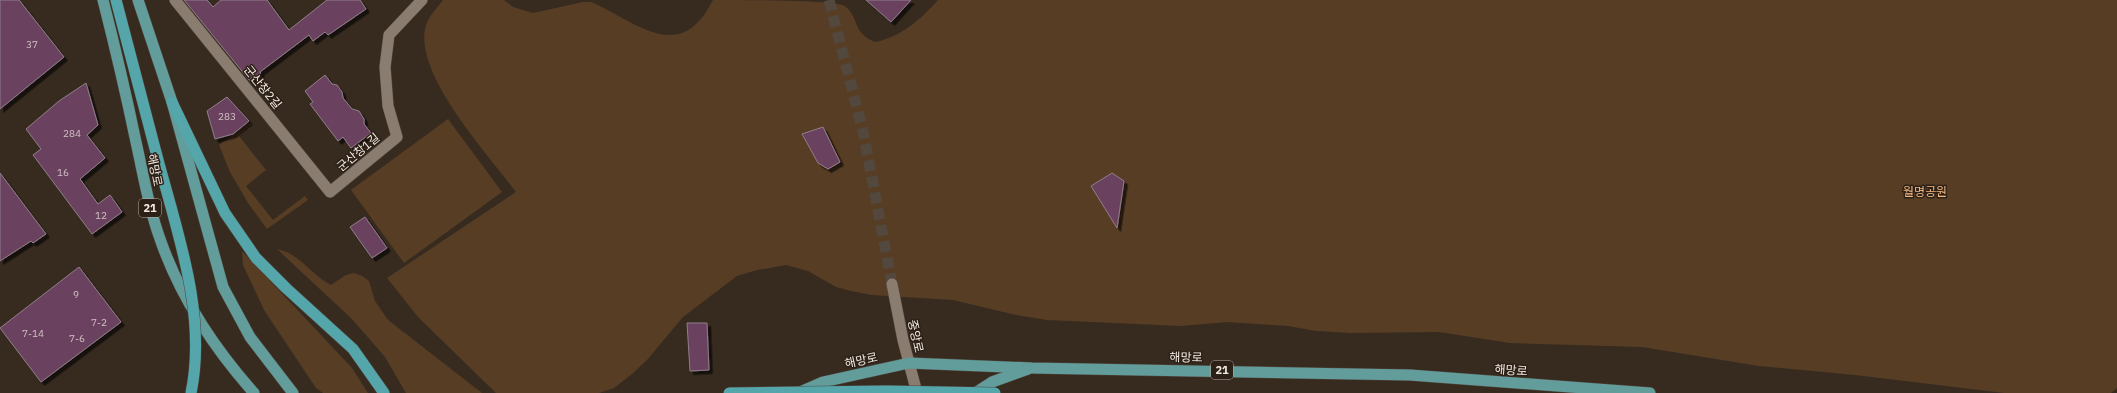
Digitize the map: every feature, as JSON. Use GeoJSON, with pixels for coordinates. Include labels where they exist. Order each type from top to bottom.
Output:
{"type":"FeatureCollection","features":[{"type":"Feature","properties":{"kind":"highway"},"geometry":{"type":"LineString","coordinates":[[116,0],[192,298],[197,349],[191,393]]}},
{"type":"Feature","properties":{"kind":"highway"},"geometry":{"type":"LineString","coordinates":[[172,102],[225,213],[256,258],[286,288],[353,349],[384,393]]}},
{"type":"Feature","properties":{"kind":"highway"},"geometry":{"type":"LineString","coordinates":[[729,393],[888,391],[995,393]]}},
{"type":"Feature","properties":{"kind":"main road","name":"해망로"},"geometry":{"type":"LineString","coordinates":[[102,0],[116,52],[150,206],[159,237],[187,301],[228,364],[254,393]]}},
{"type":"Feature","properties":{"kind":"main road"},"geometry":{"type":"LineString","coordinates":[[138,0],[172,102],[223,287],[250,337],[293,393]]}},
{"type":"Feature","properties":{"kind":"main road","name":"해망로"},"geometry":{"type":"LineString","coordinates":[[798,393],[823,382],[909,363],[1032,368],[1410,375],[1650,393]]}},
{"type":"Feature","properties":{"kind":"main road"},"geometry":{"type":"LineString","coordinates":[[975,393],[992,382],[1032,368]]}},
{"type":"Feature","properties":{"kind":"street","name":"군산창2길"},"geometry":{"type":"LineString","coordinates":[[175,0],[330,192]]}},
{"type":"Feature","properties":{"kind":"street","name":"군산창1길"},"geometry":{"type":"LineString","coordinates":[[330,192],[397,136],[388,106],[385,67],[389,35],[422,0]]}},
{"type":"Feature","properties":{"kind":"street","name":"중앙로"},"geometry":{"type":"LineString","coordinates":[[892,284],[917,393]]}},
{"type":"Feature","properties":{"kind":"green space","name":"월명공원"},"geometry":{"type":"Polygon","coordinates":[[[443,0],[504,0],[513,7],[533,13],[583,2],[591,2],[644,29],[658,34],[672,35],[685,32],[697,23],[713,0],[834,3],[843,5],[848,9],[863,34],[868,39],[876,42],[894,36],[910,26],[938,0],[2117,0],[2117,388],[2111,393],[2004,393],[1855,375],[1759,366],[1642,347],[1510,343],[1439,332],[1351,333],[1316,331],[1288,326],[1227,322],[1181,326],[1047,320],[1016,315],[953,300],[872,295],[851,291],[836,287],[808,271],[786,265],[757,270],[737,276],[683,317],[647,360],[614,388],[599,393],[496,393],[418,317],[387,278],[516,192],[455,112],[441,89],[430,66],[425,44],[426,25],[431,15],[443,0]]]}},
{"type":"Feature","properties":{"kind":"green space"},"geometry":{"type":"Polygon","coordinates":[[[448,119],[502,192],[404,263],[351,190],[448,119]]]}},
{"type":"Feature","properties":{"kind":"green space"},"geometry":{"type":"Polygon","coordinates":[[[250,122],[252,124],[239,136],[266,170],[246,186],[273,220],[305,196],[308,200],[267,229],[248,203],[230,172],[219,145],[250,122]]]}},
{"type":"Feature","properties":{"kind":"green space"},"geometry":{"type":"Polygon","coordinates":[[[277,249],[293,255],[331,285],[346,275],[354,273],[362,276],[369,281],[375,301],[388,320],[482,393],[406,393],[385,357],[352,319],[277,249]]]}},
{"type":"Feature","properties":{"kind":"green space"},"geometry":{"type":"Polygon","coordinates":[[[242,251],[352,368],[368,393],[323,393],[316,388],[264,310],[243,265],[242,251]]]}},
{"type":"Feature","properties":{"kind":"building"},"geometry":{"type":"Polygon","coordinates":[[[0,0],[19,0],[64,57],[0,109],[0,0]]]}},
{"type":"Feature","properties":{"kind":"building"},"geometry":{"type":"Polygon","coordinates":[[[184,0],[207,0],[213,7],[221,0],[267,0],[289,30],[327,0],[360,0],[366,9],[328,35],[325,32],[313,41],[309,35],[250,81],[184,0]]]}},
{"type":"Feature","properties":{"kind":"building"},"geometry":{"type":"Polygon","coordinates":[[[866,0],[911,0],[891,22],[866,0]]]}},
{"type":"Feature","properties":{"kind":"building"},"geometry":{"type":"Polygon","coordinates":[[[325,75],[332,84],[337,85],[342,92],[343,98],[352,109],[359,111],[364,119],[364,124],[371,133],[351,148],[343,137],[338,141],[310,104],[313,102],[305,91],[325,75]]]}},
{"type":"Feature","properties":{"kind":"building"},"geometry":{"type":"Polygon","coordinates":[[[86,83],[98,125],[87,135],[105,158],[80,179],[98,204],[110,195],[122,212],[92,234],[33,155],[41,149],[26,129],[59,101],[86,83]]]}},
{"type":"Feature","properties":{"kind":"building"},"geometry":{"type":"Polygon","coordinates":[[[227,97],[249,121],[233,134],[215,139],[207,111],[227,97]]]}},
{"type":"Feature","properties":{"kind":"building"},"geometry":{"type":"Polygon","coordinates":[[[823,127],[840,162],[828,169],[818,163],[802,134],[823,127]]]}},
{"type":"Feature","properties":{"kind":"building"},"geometry":{"type":"Polygon","coordinates":[[[0,173],[46,234],[33,243],[31,241],[0,261],[0,173]]]}},
{"type":"Feature","properties":{"kind":"building"},"geometry":{"type":"Polygon","coordinates":[[[1112,173],[1124,181],[1117,228],[1091,186],[1112,173]]]}},
{"type":"Feature","properties":{"kind":"building"},"geometry":{"type":"Polygon","coordinates":[[[365,217],[387,248],[372,258],[350,227],[365,217]]]}},
{"type":"Feature","properties":{"kind":"building"},"geometry":{"type":"Polygon","coordinates":[[[79,267],[121,322],[41,382],[0,328],[79,267]]]}},
{"type":"Feature","properties":{"kind":"building"},"geometry":{"type":"Polygon","coordinates":[[[687,323],[707,323],[709,370],[690,371],[687,323]]]}},
{"type":"Feature","properties":{"kind":"tunnel"},"geometry":{"type":"LineString","coordinates":[[829,0],[863,131],[892,284]]}}]}
